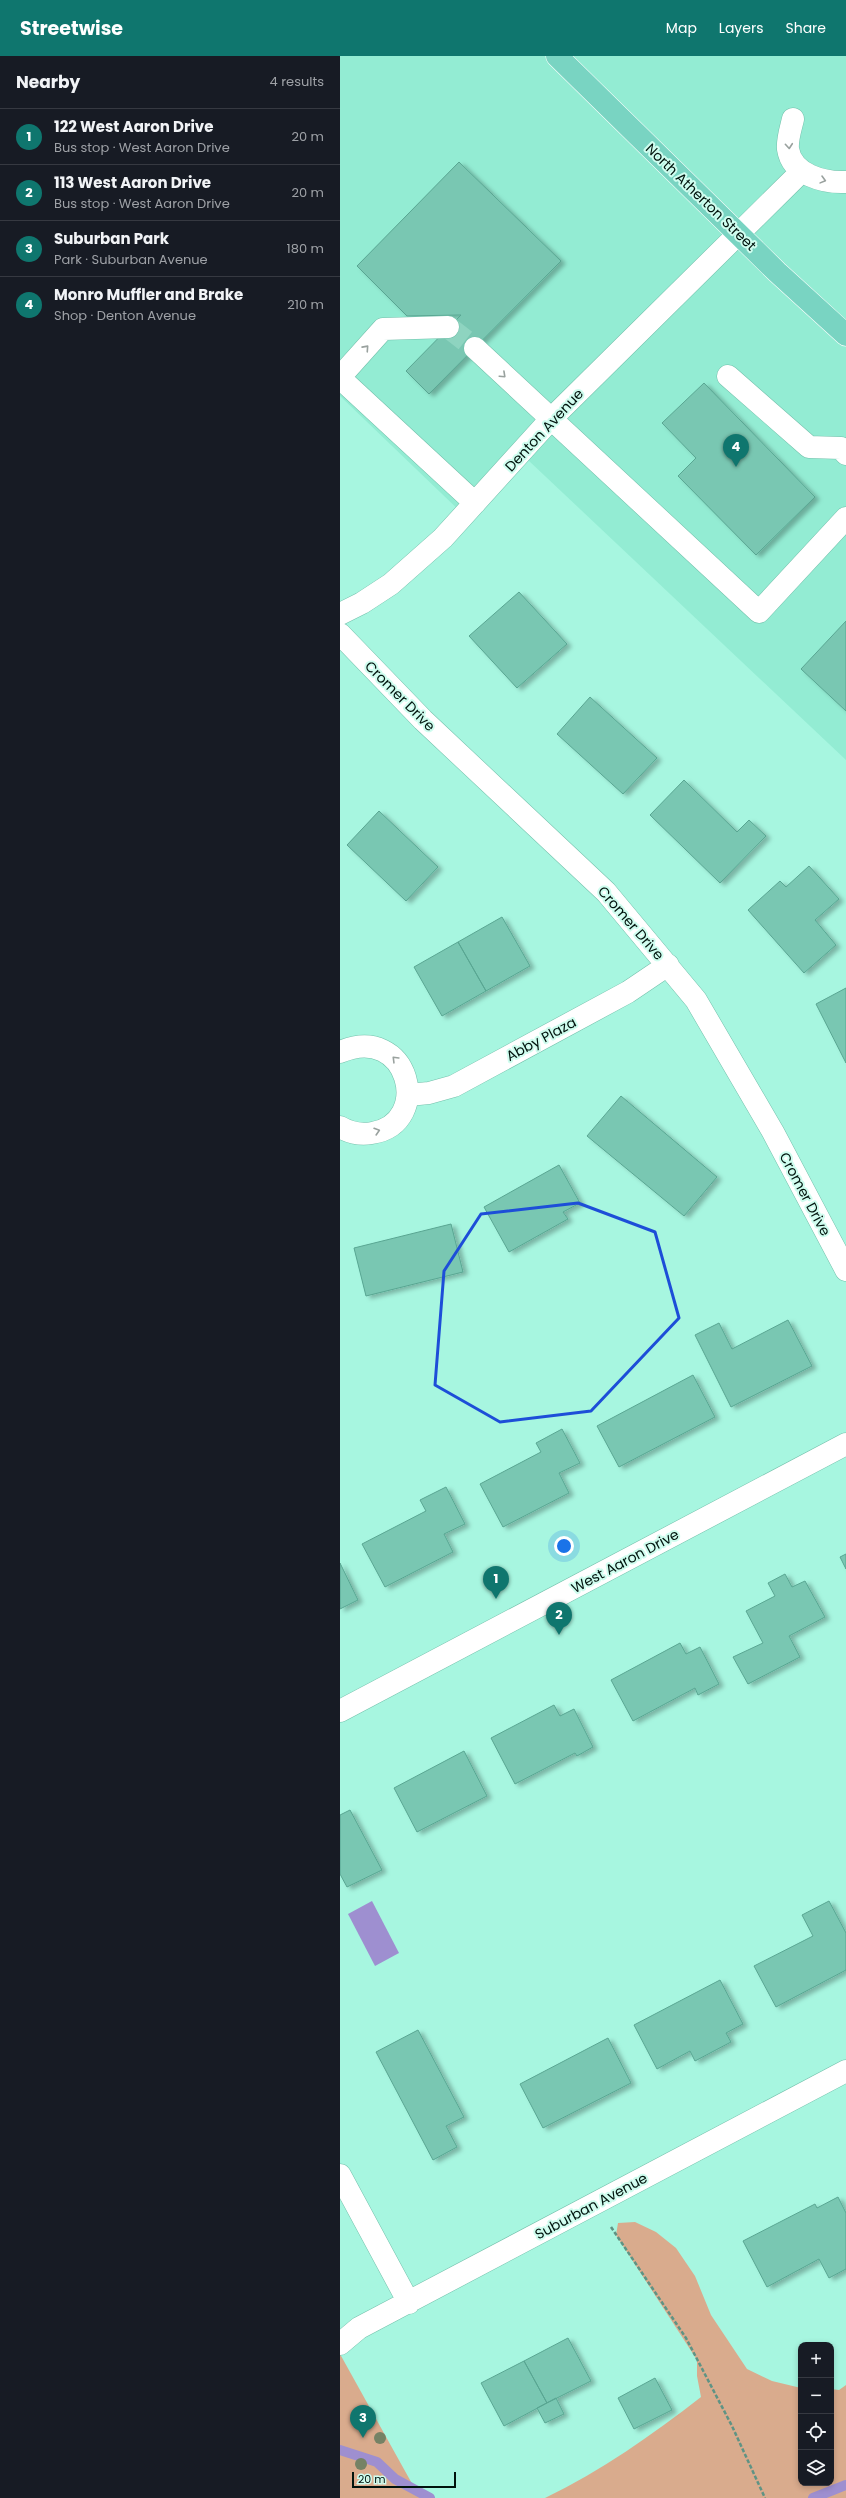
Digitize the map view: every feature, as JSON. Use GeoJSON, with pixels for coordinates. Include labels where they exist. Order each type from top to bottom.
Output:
{"type":"FeatureCollection","features":[{"type":"Feature","properties":{"kind":"main road","name":"North Atherton Street"},"geometry":{"type":"LineString","coordinates":[[562,58],[739,235],[846,335]]}},
{"type":"Feature","properties":{"kind":"street"},"geometry":{"type":"LineString","coordinates":[[793,119],[789,136],[788,150],[793,161],[802,171],[814,178],[830,182],[846,182]]}},
{"type":"Feature","properties":{"kind":"street","name":"Denton Avenue"},"geometry":{"type":"LineString","coordinates":[[340,614],[362,603],[391,584],[443,538],[551,419],[739,235],[802,171]]}},
{"type":"Feature","properties":{"kind":"street"},"geometry":{"type":"LineString","coordinates":[[448,327],[382,329],[340,377],[476,503]]}},
{"type":"Feature","properties":{"kind":"street"},"geometry":{"type":"LineString","coordinates":[[475,348],[759,612],[846,518]]}},
{"type":"Feature","properties":{"kind":"street"},"geometry":{"type":"LineString","coordinates":[[728,376],[809,447],[844,448]]}},
{"type":"Feature","properties":{"kind":"street","name":"Cromer Drive"},"geometry":{"type":"LineString","coordinates":[[340,634],[423,720],[606,892],[696,1000],[773,1132],[846,1270]]}},
{"type":"Feature","properties":{"kind":"street","name":"Abby Plaza"},"geometry":{"type":"LineString","coordinates":[[408,1094],[430,1093],[454,1086],[628,992],[668,965]]}},
{"type":"Feature","properties":{"kind":"street"},"geometry":{"type":"LineString","coordinates":[[340,1052],[356,1046],[372,1046],[388,1052],[400,1063],[407,1078],[408,1094],[404,1110],[394,1123],[379,1132],[364,1135],[347,1131],[340,1127]]}},
{"type":"Feature","properties":{"kind":"street","name":"West Aaron Drive"},"geometry":{"type":"LineString","coordinates":[[340,1711],[846,1444]]}},
{"type":"Feature","properties":{"kind":"street","name":"Suburban Avenue"},"geometry":{"type":"LineString","coordinates":[[340,2344],[359,2328],[409,2303],[846,2071]]}},
{"type":"Feature","properties":{"kind":"street"},"geometry":{"type":"LineString","coordinates":[[340,2175],[409,2303]]}},
{"type":"Feature","properties":{"kind":"path"},"geometry":{"type":"LineString","coordinates":[[594,2204],[686,2338],[732,2426],[765,2498]]}},
{"type":"Feature","properties":{"kind":"highlighted area"},"geometry":{"type":"Polygon","coordinates":[[[578,1203],[655,1232],[679,1318],[591,1411],[500,1422],[435,1385],[444,1271],[481,1214],[578,1203]]]}},
{"type":"Feature","properties":{"kind":"shaded area"},"geometry":{"type":"Polygon","coordinates":[[[340,56],[846,56],[846,760],[528,460],[466,517],[340,396],[340,56]]]}},
{"type":"Feature","properties":{"kind":"shaded area"},"geometry":{"type":"Polygon","coordinates":[[[372,1901],[399,1953],[375,1966],[348,1914],[372,1901]]]}},
{"type":"Feature","properties":{"kind":"shaded area"},"geometry":{"type":"Polygon","coordinates":[[[635,2222],[656,2232],[676,2248],[695,2276],[711,2315],[747,2369],[772,2381],[798,2387],[798,2486],[834,2486],[834,2389],[839,2390],[846,2385],[846,2498],[545,2498],[626,2452],[701,2397],[697,2376],[697,2360],[616,2235],[618,2223],[635,2222]]]}},
{"type":"Feature","properties":{"kind":"shaded area"},"geometry":{"type":"Polygon","coordinates":[[[340,2354],[420,2498],[340,2498],[340,2354]]]}},
{"type":"Feature","properties":{"kind":"building"},"geometry":{"type":"Polygon","coordinates":[[[459,162],[561,261],[429,394],[406,371],[461,315],[407,316],[357,266],[459,162]]]}},
{"type":"Feature","properties":{"kind":"building"},"geometry":{"type":"Polygon","coordinates":[[[704,383],[815,497],[756,555],[678,476],[696,458],[662,423],[704,383]]]}},
{"type":"Feature","properties":{"kind":"building"},"geometry":{"type":"Polygon","coordinates":[[[519,592],[567,644],[517,688],[469,636],[519,592]]]}},
{"type":"Feature","properties":{"kind":"building"},"geometry":{"type":"Polygon","coordinates":[[[846,621],[846,711],[801,669],[846,621]]]}},
{"type":"Feature","properties":{"kind":"building"},"geometry":{"type":"Polygon","coordinates":[[[590,697],[657,758],[623,794],[557,734],[590,697]]]}},
{"type":"Feature","properties":{"kind":"building"},"geometry":{"type":"Polygon","coordinates":[[[684,780],[737,832],[749,820],[766,836],[720,883],[650,815],[684,780]]]}},
{"type":"Feature","properties":{"kind":"building"},"geometry":{"type":"Polygon","coordinates":[[[379,811],[438,867],[406,901],[347,845],[379,811]]]}},
{"type":"Feature","properties":{"kind":"building"},"geometry":{"type":"Polygon","coordinates":[[[809,866],[839,899],[815,920],[836,945],[804,973],[748,910],[780,881],[786,887],[809,866]]]}},
{"type":"Feature","properties":{"kind":"building"},"geometry":{"type":"Polygon","coordinates":[[[502,917],[530,966],[486,991],[458,942],[502,917]]]}},
{"type":"Feature","properties":{"kind":"building"},"geometry":{"type":"Polygon","coordinates":[[[458,942],[486,991],[442,1016],[414,967],[458,942]]]}},
{"type":"Feature","properties":{"kind":"building"},"geometry":{"type":"Polygon","coordinates":[[[846,988],[846,1063],[816,1004],[846,988]]]}},
{"type":"Feature","properties":{"kind":"building"},"geometry":{"type":"Polygon","coordinates":[[[621,1096],[717,1177],[684,1216],[587,1136],[621,1096]]]}},
{"type":"Feature","properties":{"kind":"building"},"geometry":{"type":"Polygon","coordinates":[[[559,1165],[580,1203],[563,1212],[568,1219],[509,1252],[484,1207],[559,1165]]]}},
{"type":"Feature","properties":{"kind":"building"},"geometry":{"type":"Polygon","coordinates":[[[451,1224],[463,1272],[366,1296],[354,1248],[451,1224]]]}},
{"type":"Feature","properties":{"kind":"building"},"geometry":{"type":"Polygon","coordinates":[[[788,1320],[812,1366],[731,1407],[695,1335],[719,1323],[732,1349],[788,1320]]]}},
{"type":"Feature","properties":{"kind":"building"},"geometry":{"type":"Polygon","coordinates":[[[693,1375],[715,1417],[619,1467],[597,1426],[693,1375]]]}},
{"type":"Feature","properties":{"kind":"building"},"geometry":{"type":"Polygon","coordinates":[[[562,1429],[580,1463],[559,1473],[569,1493],[503,1527],[480,1484],[541,1452],[536,1443],[562,1429]]]}},
{"type":"Feature","properties":{"kind":"building"},"geometry":{"type":"Polygon","coordinates":[[[446,1487],[465,1524],[444,1534],[453,1552],[385,1587],[362,1544],[426,1511],[420,1500],[446,1487]]]}},
{"type":"Feature","properties":{"kind":"building"},"geometry":{"type":"Polygon","coordinates":[[[846,1554],[846,1569],[840,1557],[846,1554]]]}},
{"type":"Feature","properties":{"kind":"building"},"geometry":{"type":"Polygon","coordinates":[[[340,1563],[358,1600],[340,1609],[340,1563]]]}},
{"type":"Feature","properties":{"kind":"building"},"geometry":{"type":"Polygon","coordinates":[[[785,1574],[792,1587],[805,1581],[825,1617],[789,1636],[800,1657],[748,1684],[733,1657],[763,1643],[746,1611],[775,1596],[768,1583],[785,1574]]]}},
{"type":"Feature","properties":{"kind":"building"},"geometry":{"type":"Polygon","coordinates":[[[680,1643],[686,1654],[700,1647],[719,1684],[698,1695],[695,1688],[633,1721],[611,1680],[680,1643]]]}},
{"type":"Feature","properties":{"kind":"building"},"geometry":{"type":"Polygon","coordinates":[[[554,1705],[560,1716],[574,1709],[593,1747],[577,1756],[575,1753],[515,1784],[491,1738],[554,1705]]]}},
{"type":"Feature","properties":{"kind":"building"},"geometry":{"type":"Polygon","coordinates":[[[464,1751],[487,1796],[417,1832],[394,1788],[464,1751]]]}},
{"type":"Feature","properties":{"kind":"building"},"geometry":{"type":"Polygon","coordinates":[[[350,1810],[382,1870],[347,1887],[340,1874],[340,1815],[350,1810]]]}},
{"type":"Feature","properties":{"kind":"building"},"geometry":{"type":"Polygon","coordinates":[[[829,1901],[846,1933],[846,1970],[776,2007],[754,1966],[813,1936],[802,1915],[829,1901]]]}},
{"type":"Feature","properties":{"kind":"building"},"geometry":{"type":"Polygon","coordinates":[[[720,1980],[743,2024],[726,2033],[731,2042],[695,2061],[690,2051],[657,2069],[634,2025],[720,1980]]]}},
{"type":"Feature","properties":{"kind":"building"},"geometry":{"type":"Polygon","coordinates":[[[418,2030],[464,2117],[446,2126],[457,2147],[433,2160],[376,2052],[418,2030]]]}},
{"type":"Feature","properties":{"kind":"building"},"geometry":{"type":"Polygon","coordinates":[[[608,2038],[631,2083],[543,2128],[520,2084],[608,2038]]]}},
{"type":"Feature","properties":{"kind":"building"},"geometry":{"type":"Polygon","coordinates":[[[838,2197],[846,2213],[846,2269],[829,2278],[819,2259],[767,2287],[743,2241],[815,2204],[817,2208],[838,2197]]]}},
{"type":"Feature","properties":{"kind":"building"},"geometry":{"type":"Polygon","coordinates":[[[568,2338],[591,2381],[547,2403],[524,2361],[568,2338]]]}},
{"type":"Feature","properties":{"kind":"building"},"geometry":{"type":"Polygon","coordinates":[[[524,2361],[547,2403],[504,2426],[481,2383],[524,2361]]]}},
{"type":"Feature","properties":{"kind":"building"},"geometry":{"type":"Polygon","coordinates":[[[655,2378],[672,2410],[634,2429],[618,2398],[655,2378]]]}},
{"type":"Feature","properties":{"kind":"building"},"geometry":{"type":"Polygon","coordinates":[[[556,2398],[564,2414],[545,2423],[537,2408],[556,2398]]]}},
{"type":"Feature","properties":{"kind":"waterway"},"geometry":{"type":"LineString","coordinates":[[340,2450],[377,2462],[395,2479],[430,2498]]}},
{"type":"Feature","properties":{"kind":"waterway"},"geometry":{"type":"LineString","coordinates":[[813,2498],[846,2485]]}},
{"type":"Feature","properties":{"kind":"tunnel"},"geometry":{"type":"LineString","coordinates":[[448,327],[475,348]]}},
{"type":"Feature","properties":{"kind":"place","name":"Monro Muffler and Brake"},"geometry":{"type":"Point","coordinates":[736,467]}},
{"type":"Feature","properties":{"kind":"place","name":"122 West Aaron Drive"},"geometry":{"type":"Point","coordinates":[496,1599]}},
{"type":"Feature","properties":{"kind":"place","name":"113 West Aaron Drive"},"geometry":{"type":"Point","coordinates":[559,1635]}},
{"type":"Feature","properties":{"kind":"place","name":"Suburban Park"},"geometry":{"type":"Point","coordinates":[363,2438]}}]}
